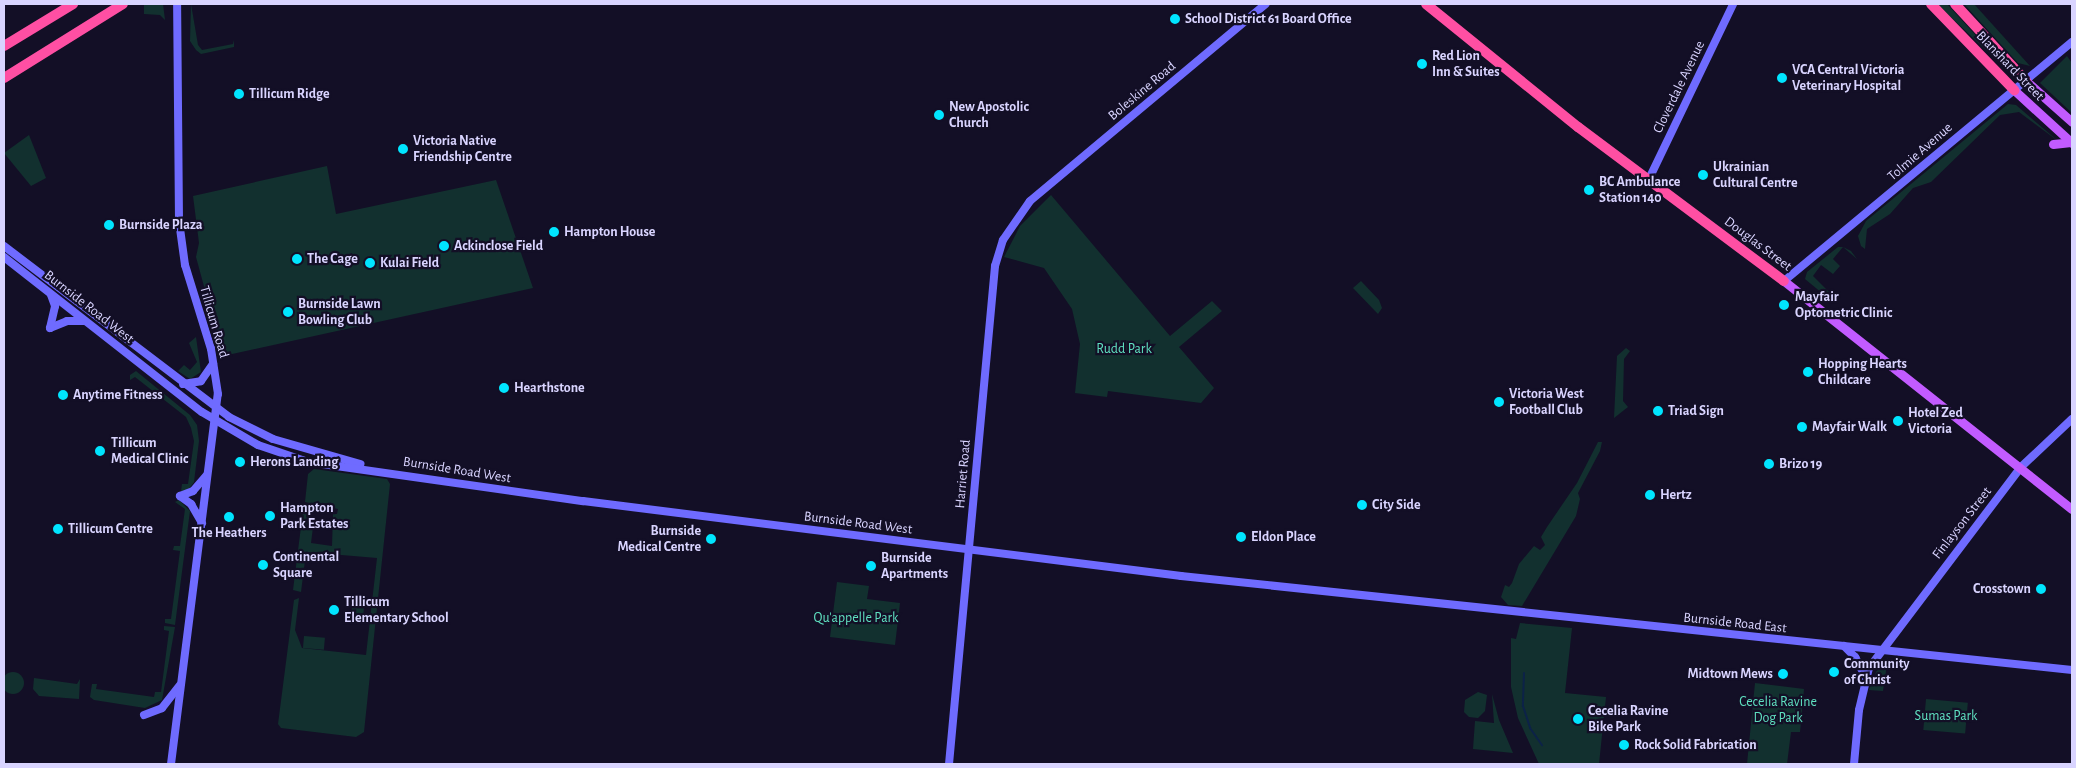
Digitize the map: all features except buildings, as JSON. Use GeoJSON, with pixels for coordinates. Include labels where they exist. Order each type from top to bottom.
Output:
{"type":"FeatureCollection","features":[{"type":"Feature","properties":{"kind":"highway"},"geometry":{"type":"LineString","coordinates":[[4,46],[73,4]]}},
{"type":"Feature","properties":{"kind":"highway"},"geometry":{"type":"LineString","coordinates":[[4,78],[123,4]]}},
{"type":"Feature","properties":{"kind":"highway","name":"Douglas Street"},"geometry":{"type":"LineString","coordinates":[[1426,4],[1648,181],[1784,281]]}},
{"type":"Feature","properties":{"kind":"highway","name":"Blanshard Street"},"geometry":{"type":"LineString","coordinates":[[1931,4],[2014,90]]}},
{"type":"Feature","properties":{"kind":"highway","name":"Blanshard Street"},"geometry":{"type":"LineString","coordinates":[[1955,4],[2026,81]]}},
{"type":"Feature","properties":{"kind":"main road","name":"Tillicum Road"},"geometry":{"type":"LineString","coordinates":[[170,764],[216,421],[214,362],[185,265],[179,220],[176,4]]}},
{"type":"Feature","properties":{"kind":"main road","name":"Boleskine Road"},"geometry":{"type":"LineString","coordinates":[[1034,198],[1266,4]]}},
{"type":"Feature","properties":{"kind":"main road","name":"Cloverdale Avenue"},"geometry":{"type":"LineString","coordinates":[[1648,181],[1733,4]]}},
{"type":"Feature","properties":{"kind":"main road","name":"Tolmie Avenue"},"geometry":{"type":"LineString","coordinates":[[1784,281],[2072,42]]}},
{"type":"Feature","properties":{"kind":"main road","name":"Blanshard Street"},"geometry":{"type":"LineString","coordinates":[[2026,81],[2072,122]]}},
{"type":"Feature","properties":{"kind":"main road","name":"Blanshard Street"},"geometry":{"type":"LineString","coordinates":[[2014,90],[2072,143]]}},
{"type":"Feature","properties":{"kind":"main road"},"geometry":{"type":"LineString","coordinates":[[2053,144],[2072,143]]}},
{"type":"Feature","properties":{"kind":"main road","name":"Harriet Road"},"geometry":{"type":"LineString","coordinates":[[949,764],[995,266],[1007,231],[1034,198]]}},
{"type":"Feature","properties":{"kind":"main road"},"geometry":{"type":"LineString","coordinates":[[4,246],[216,410],[300,449],[397,473]]}},
{"type":"Feature","properties":{"kind":"main road","name":"Burnside Road West"},"geometry":{"type":"LineString","coordinates":[[4,257],[216,421],[258,444],[308,462],[397,473],[556,498],[1394,601]]}},
{"type":"Feature","properties":{"kind":"main road","name":"Douglas Street"},"geometry":{"type":"LineString","coordinates":[[1784,281],[2072,509]]}},
{"type":"Feature","properties":{"kind":"main road"},"geometry":{"type":"LineString","coordinates":[[50,293],[55,306],[50,328],[67,321],[86,322]]}},
{"type":"Feature","properties":{"kind":"main road"},"geometry":{"type":"LineString","coordinates":[[183,384],[201,381],[214,362]]}},
{"type":"Feature","properties":{"kind":"main road","name":"Finlayson Street"},"geometry":{"type":"LineString","coordinates":[[1865,676],[1881,651],[2021,467],[2072,419]]}},
{"type":"Feature","properties":{"kind":"main road"},"geometry":{"type":"LineString","coordinates":[[202,522],[191,504],[180,496],[194,491],[208,473]]}},
{"type":"Feature","properties":{"kind":"main road","name":"Burnside Road East"},"geometry":{"type":"LineString","coordinates":[[1394,601],[2072,670]]}},
{"type":"Feature","properties":{"kind":"main road"},"geometry":{"type":"LineString","coordinates":[[1844,646],[1855,657],[1865,676],[1854,764]]}},
{"type":"Feature","properties":{"kind":"main road"},"geometry":{"type":"LineString","coordinates":[[144,715],[156,712],[167,704],[181,684]]}},
{"type":"Feature","properties":{"kind":"green space"},"geometry":{"type":"Polygon","coordinates":[[[144,4],[163,4],[165,20],[160,15],[144,14],[144,4]]]}},
{"type":"Feature","properties":{"kind":"green space"},"geometry":{"type":"Polygon","coordinates":[[[191,4],[198,45],[202,50],[233,44],[234,40],[234,47],[201,54],[196,50],[190,41],[191,4]]]}},
{"type":"Feature","properties":{"kind":"green space"},"geometry":{"type":"Polygon","coordinates":[[[1937,4],[1947,4],[1993,54],[1992,56],[1937,4]]]}},
{"type":"Feature","properties":{"kind":"green space"},"geometry":{"type":"Polygon","coordinates":[[[1964,4],[1974,4],[2030,66],[2018,63],[1964,4]]]}},
{"type":"Feature","properties":{"kind":"green space"},"geometry":{"type":"Polygon","coordinates":[[[2067,56],[2072,63],[2072,113],[2040,83],[2067,56]]]}},
{"type":"Feature","properties":{"kind":"green space"},"geometry":{"type":"Polygon","coordinates":[[[2008,104],[2016,105],[2058,141],[2019,112],[2000,115],[1931,182],[1913,188],[1890,214],[1867,229],[1865,249],[1861,246],[1858,236],[1866,221],[2008,104]]]}},
{"type":"Feature","properties":{"kind":"green space"},"geometry":{"type":"Polygon","coordinates":[[[29,135],[46,178],[31,186],[4,153],[29,135]]]}},
{"type":"Feature","properties":{"kind":"green space"},"geometry":{"type":"Polygon","coordinates":[[[327,166],[336,214],[496,180],[533,288],[223,356],[196,257],[199,243],[193,196],[327,166]]]}},
{"type":"Feature","properties":{"kind":"green space","name":"Rudd Park"},"geometry":{"type":"Polygon","coordinates":[[[1051,195],[1170,336],[1212,301],[1222,311],[1179,347],[1214,388],[1201,403],[1108,391],[1107,397],[1075,393],[1080,344],[1072,309],[1044,268],[1004,257],[1020,226],[1051,195]]]}},
{"type":"Feature","properties":{"kind":"green space"},"geometry":{"type":"Polygon","coordinates":[[[1838,247],[1843,247],[1833,259],[1840,266],[1833,274],[1821,265],[1813,276],[1834,297],[1841,293],[1834,303],[1805,279],[1807,272],[1838,247]]]}},
{"type":"Feature","properties":{"kind":"green space"},"geometry":{"type":"Polygon","coordinates":[[[1843,247],[1851,251],[1857,259],[1843,247]]]}},
{"type":"Feature","properties":{"kind":"green space"},"geometry":{"type":"Polygon","coordinates":[[[1361,281],[1379,300],[1382,308],[1378,314],[1353,288],[1361,281]]]}},
{"type":"Feature","properties":{"kind":"green space"},"geometry":{"type":"Polygon","coordinates":[[[196,337],[201,372],[190,379],[178,371],[184,365],[190,370],[197,362],[189,343],[196,337]]]}},
{"type":"Feature","properties":{"kind":"green space"},"geometry":{"type":"Polygon","coordinates":[[[1626,348],[1630,351],[1624,359],[1623,401],[1628,407],[1614,418],[1617,356],[1626,348]]]}},
{"type":"Feature","properties":{"kind":"green space"},"geometry":{"type":"Polygon","coordinates":[[[136,371],[190,415],[197,425],[199,441],[194,482],[188,490],[181,491],[182,484],[188,484],[194,441],[191,428],[186,417],[135,377],[130,380],[130,375],[136,371]]]}},
{"type":"Feature","properties":{"kind":"green space"},"geometry":{"type":"Polygon","coordinates":[[[1598,442],[1602,442],[1600,451],[1578,493],[1580,499],[1576,516],[1522,606],[1508,605],[1501,597],[1505,585],[1509,587],[1512,583],[1519,564],[1534,546],[1540,550],[1545,545],[1541,537],[1577,483],[1598,442]]]}},
{"type":"Feature","properties":{"kind":"green space"},"geometry":{"type":"Polygon","coordinates":[[[314,469],[387,479],[390,484],[364,732],[356,737],[281,728],[278,724],[294,600],[299,598],[295,630],[302,648],[366,655],[377,558],[306,552],[301,592],[293,590],[303,511],[314,519],[311,543],[332,546],[333,514],[337,514],[338,509],[305,502],[308,474],[314,469]]]}},
{"type":"Feature","properties":{"kind":"green space"},"geometry":{"type":"Polygon","coordinates":[[[179,500],[190,511],[175,625],[165,623],[165,619],[171,619],[180,551],[173,550],[174,546],[180,546],[185,509],[175,502],[179,500]]]}},
{"type":"Feature","properties":{"kind":"green space","name":"Qu'appelle Park"},"geometry":{"type":"Polygon","coordinates":[[[837,582],[869,586],[867,599],[900,603],[895,645],[830,637],[837,582]]]}},
{"type":"Feature","properties":{"kind":"green space"},"geometry":{"type":"Polygon","coordinates":[[[353,595],[365,596],[363,616],[351,615],[353,595]]]}},
{"type":"Feature","properties":{"kind":"green space"},"geometry":{"type":"Polygon","coordinates":[[[1520,623],[1572,628],[1565,693],[1606,697],[1599,764],[1539,764],[1518,718],[1511,687],[1511,638],[1516,639],[1520,623]]]}},
{"type":"Feature","properties":{"kind":"green space"},"geometry":{"type":"Polygon","coordinates":[[[164,626],[175,627],[162,700],[145,708],[94,700],[90,697],[92,684],[97,684],[96,689],[154,697],[155,692],[161,692],[169,631],[164,630],[164,626]]]}},
{"type":"Feature","properties":{"kind":"green space"},"geometry":{"type":"Polygon","coordinates":[[[304,636],[325,638],[324,650],[303,648],[304,636]]]}},
{"type":"Feature","properties":{"kind":"green space"},"geometry":{"type":"Polygon","coordinates":[[[1888,658],[1883,691],[1869,690],[1876,672],[1888,658]]]}},
{"type":"Feature","properties":{"kind":"green space"},"geometry":{"type":"Polygon","coordinates":[[[13,672],[23,679],[24,683],[17,693],[13,694],[3,687],[2,683],[9,673],[13,672]]]}},
{"type":"Feature","properties":{"kind":"green space"},"geometry":{"type":"Polygon","coordinates":[[[34,678],[77,684],[80,679],[79,699],[39,696],[33,689],[34,678]]]}},
{"type":"Feature","properties":{"kind":"green space","name":"Cecelia Ravine Dog Park"},"geometry":{"type":"Polygon","coordinates":[[[1755,683],[1804,689],[1800,732],[1791,732],[1787,764],[1747,764],[1755,683]]]}},
{"type":"Feature","properties":{"kind":"green space"},"geometry":{"type":"Polygon","coordinates":[[[1478,692],[1487,695],[1485,711],[1478,718],[1469,717],[1464,712],[1465,700],[1478,692]]]}},
{"type":"Feature","properties":{"kind":"green space"},"geometry":{"type":"Polygon","coordinates":[[[1492,694],[1499,720],[1513,753],[1473,749],[1475,721],[1494,723],[1492,694]]]}},
{"type":"Feature","properties":{"kind":"green space","name":"Sumas Park"},"geometry":{"type":"Polygon","coordinates":[[[1926,699],[1968,703],[1965,734],[1923,730],[1926,699]]]}},
{"type":"Feature","properties":{"kind":"waterway"},"geometry":{"type":"LineString","coordinates":[[1524,673],[1523,706],[1530,728],[1542,745]]}},
{"type":"Feature","properties":{"kind":"place","name":"School District 61 Board Office"},"geometry":{"type":"Point","coordinates":[1175,19]}},
{"type":"Feature","properties":{"kind":"place","name":"Red Lion Inn & Suites"},"geometry":{"type":"Point","coordinates":[1422,64]}},
{"type":"Feature","properties":{"kind":"place","name":"VCA Central Victoria Veterinary Hospital"},"geometry":{"type":"Point","coordinates":[1782,78]}},
{"type":"Feature","properties":{"kind":"place","name":"Tillicum Ridge"},"geometry":{"type":"Point","coordinates":[239,94]}},
{"type":"Feature","properties":{"kind":"place","name":"New Apostolic Church"},"geometry":{"type":"Point","coordinates":[939,115]}},
{"type":"Feature","properties":{"kind":"place","name":"Victoria Native Friendship Centre"},"geometry":{"type":"Point","coordinates":[403,149]}},
{"type":"Feature","properties":{"kind":"place","name":"Ukrainian Cultural Centre"},"geometry":{"type":"Point","coordinates":[1703,175]}},
{"type":"Feature","properties":{"kind":"place","name":"BC Ambulance Station 140"},"geometry":{"type":"Point","coordinates":[1589,190]}},
{"type":"Feature","properties":{"kind":"place","name":"Burnside Plaza"},"geometry":{"type":"Point","coordinates":[109,225]}},
{"type":"Feature","properties":{"kind":"place","name":"Hampton House"},"geometry":{"type":"Point","coordinates":[554,232]}},
{"type":"Feature","properties":{"kind":"place","name":"Ackinclose Field"},"geometry":{"type":"Point","coordinates":[444,246]}},
{"type":"Feature","properties":{"kind":"place","name":"The Cage"},"geometry":{"type":"Point","coordinates":[297,259]}},
{"type":"Feature","properties":{"kind":"place","name":"Kulai Field"},"geometry":{"type":"Point","coordinates":[370,263]}},
{"type":"Feature","properties":{"kind":"place","name":"Mayfair Optometric Clinic"},"geometry":{"type":"Point","coordinates":[1784,305]}},
{"type":"Feature","properties":{"kind":"place","name":"Burnside Lawn Bowling Club"},"geometry":{"type":"Point","coordinates":[288,312]}},
{"type":"Feature","properties":{"kind":"place","name":"Hopping Hearts Childcare"},"geometry":{"type":"Point","coordinates":[1808,372]}},
{"type":"Feature","properties":{"kind":"place","name":"Hearthstone"},"geometry":{"type":"Point","coordinates":[504,388]}},
{"type":"Feature","properties":{"kind":"place","name":"Anytime Fitness"},"geometry":{"type":"Point","coordinates":[63,395]}},
{"type":"Feature","properties":{"kind":"place","name":"Victoria West Football Club"},"geometry":{"type":"Point","coordinates":[1499,402]}},
{"type":"Feature","properties":{"kind":"place","name":"Triad Sign"},"geometry":{"type":"Point","coordinates":[1658,411]}},
{"type":"Feature","properties":{"kind":"place","name":"Hotel Zed Victoria"},"geometry":{"type":"Point","coordinates":[1898,421]}},
{"type":"Feature","properties":{"kind":"place","name":"Mayfair Walk"},"geometry":{"type":"Point","coordinates":[1802,427]}},
{"type":"Feature","properties":{"kind":"place","name":"Tillicum Medical Clinic"},"geometry":{"type":"Point","coordinates":[100,451]}},
{"type":"Feature","properties":{"kind":"place","name":"Herons Landing"},"geometry":{"type":"Point","coordinates":[240,462]}},
{"type":"Feature","properties":{"kind":"place","name":"Brizo 19"},"geometry":{"type":"Point","coordinates":[1769,464]}},
{"type":"Feature","properties":{"kind":"place","name":"Hertz"},"geometry":{"type":"Point","coordinates":[1650,495]}},
{"type":"Feature","properties":{"kind":"place","name":"City Side"},"geometry":{"type":"Point","coordinates":[1362,505]}},
{"type":"Feature","properties":{"kind":"place","name":"Hampton Park Estates"},"geometry":{"type":"Point","coordinates":[270,516]}},
{"type":"Feature","properties":{"kind":"place","name":"The Heathers"},"geometry":{"type":"Point","coordinates":[229,517]}},
{"type":"Feature","properties":{"kind":"place","name":"Tillicum Centre"},"geometry":{"type":"Point","coordinates":[58,529]}},
{"type":"Feature","properties":{"kind":"place","name":"Eldon Place"},"geometry":{"type":"Point","coordinates":[1241,537]}},
{"type":"Feature","properties":{"kind":"place","name":"Burnside Medical Centre"},"geometry":{"type":"Point","coordinates":[711,539]}},
{"type":"Feature","properties":{"kind":"place","name":"Continental Square"},"geometry":{"type":"Point","coordinates":[263,565]}},
{"type":"Feature","properties":{"kind":"place","name":"Burnside Apartments"},"geometry":{"type":"Point","coordinates":[871,566]}},
{"type":"Feature","properties":{"kind":"place","name":"Crosstown"},"geometry":{"type":"Point","coordinates":[2041,589]}},
{"type":"Feature","properties":{"kind":"place","name":"Tillicum Elementary School"},"geometry":{"type":"Point","coordinates":[334,610]}},
{"type":"Feature","properties":{"kind":"place","name":"Community of Christ"},"geometry":{"type":"Point","coordinates":[1834,672]}},
{"type":"Feature","properties":{"kind":"place","name":"Midtown Mews"},"geometry":{"type":"Point","coordinates":[1783,674]}},
{"type":"Feature","properties":{"kind":"place","name":"Cecelia Ravine Bike Park"},"geometry":{"type":"Point","coordinates":[1578,719]}},
{"type":"Feature","properties":{"kind":"place","name":"Rock Solid Fabrication"},"geometry":{"type":"Point","coordinates":[1624,745]}}]}
